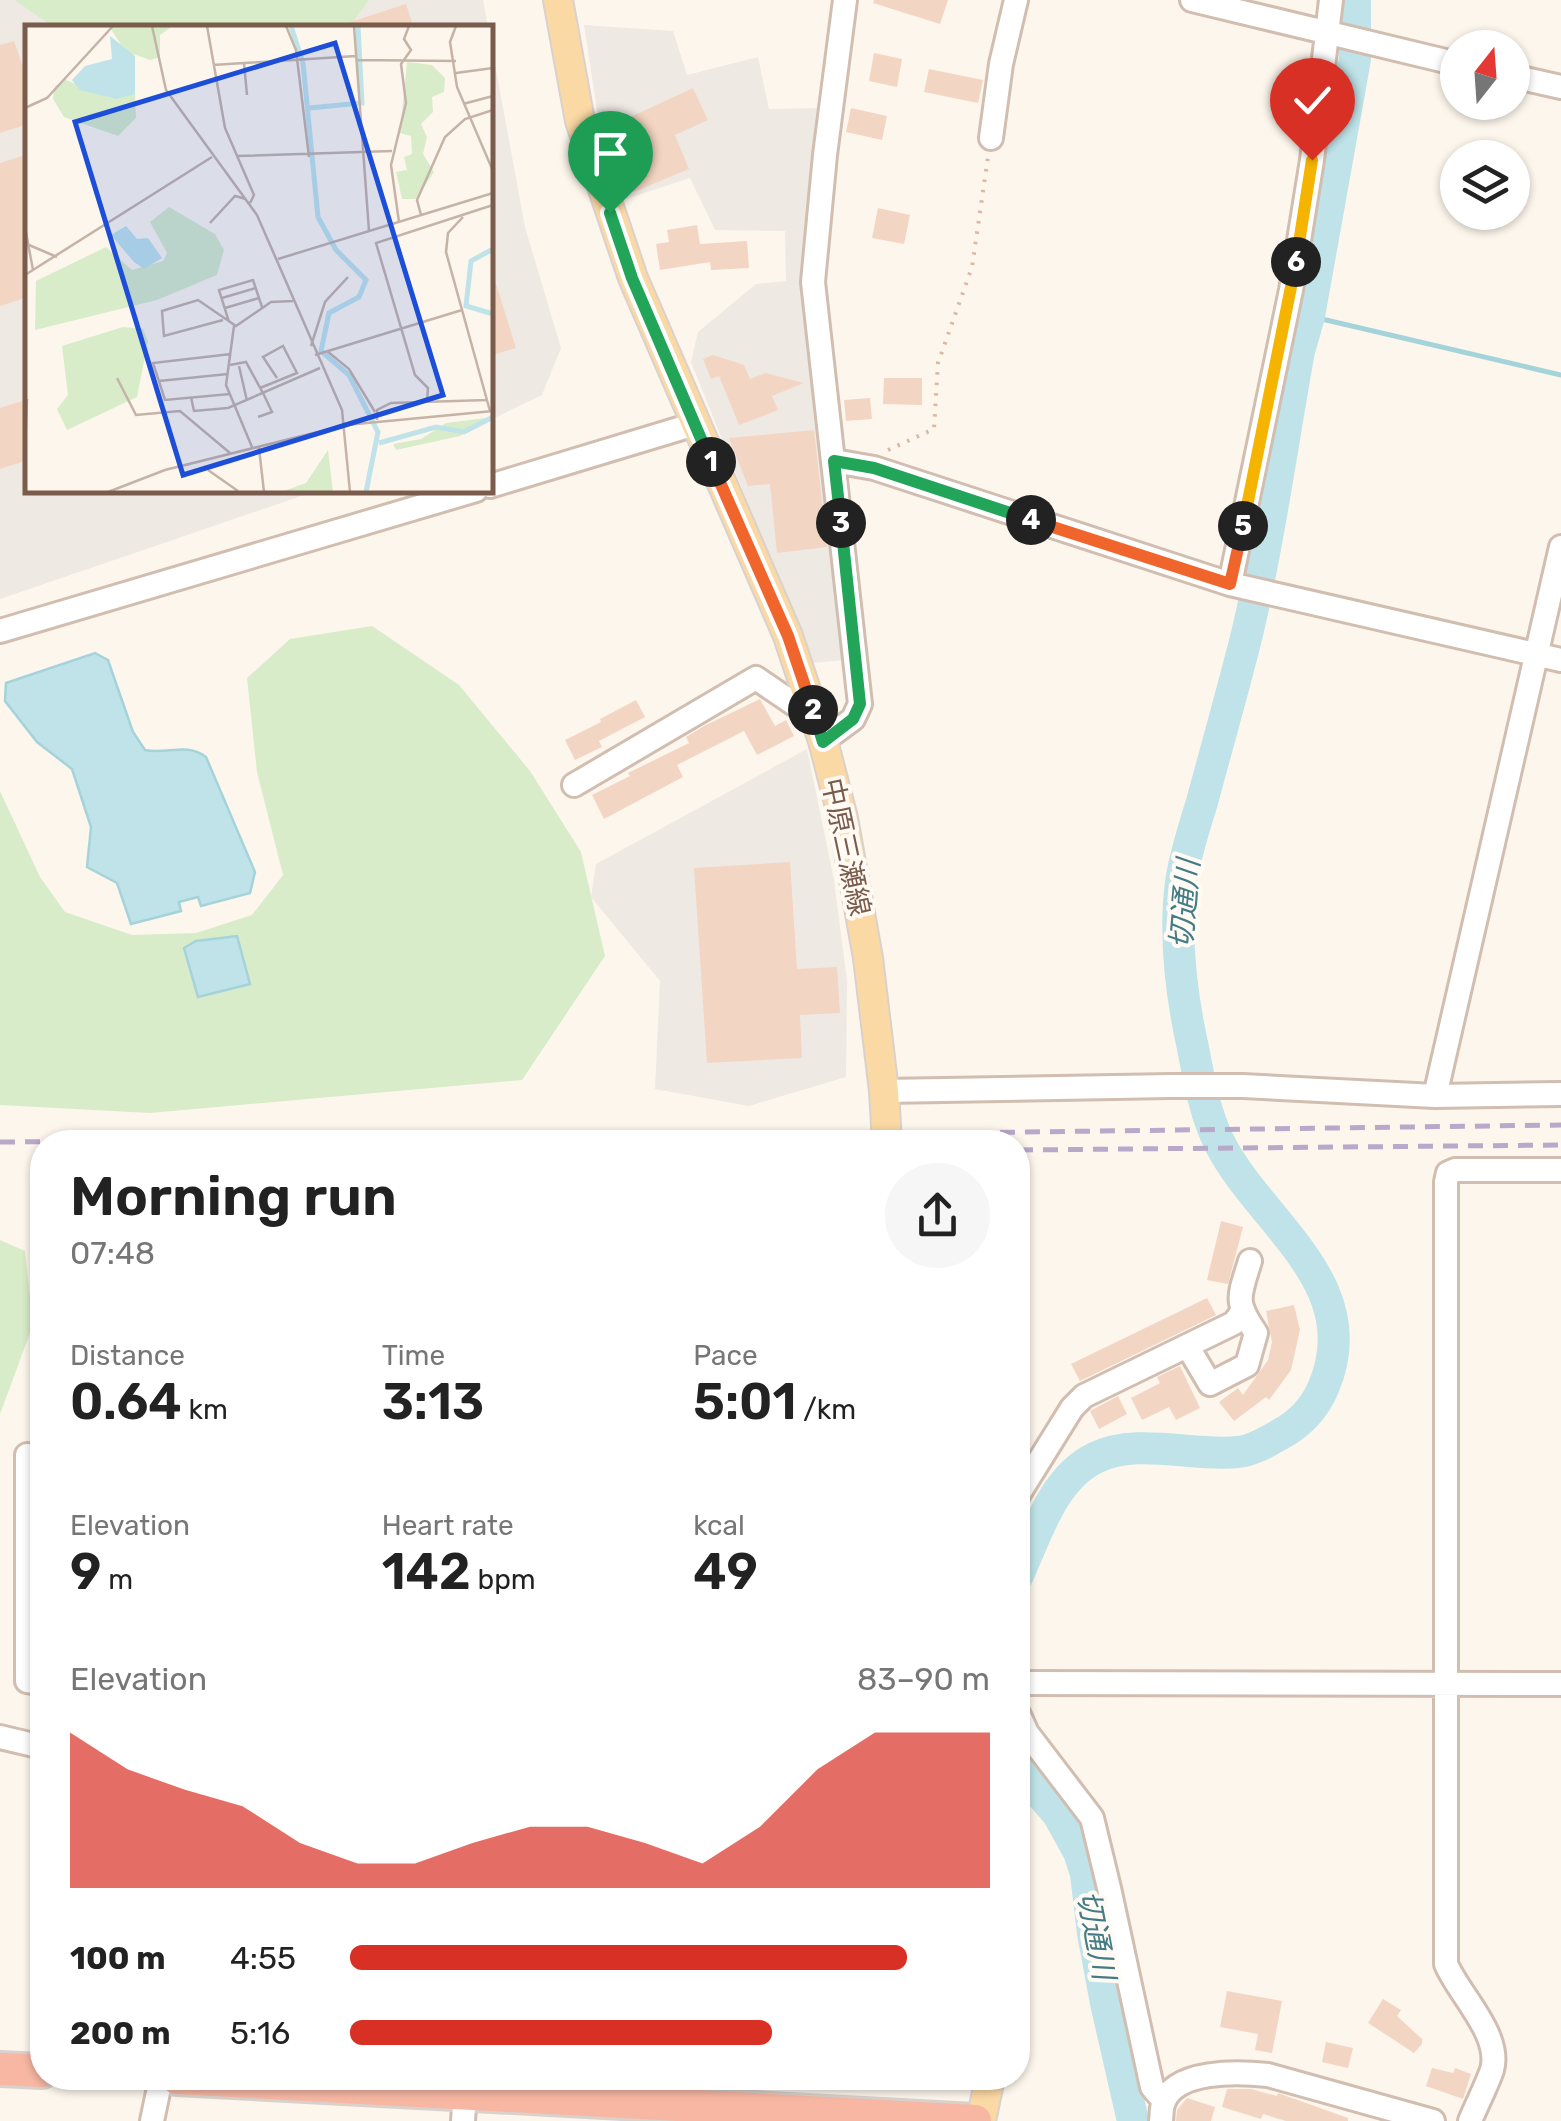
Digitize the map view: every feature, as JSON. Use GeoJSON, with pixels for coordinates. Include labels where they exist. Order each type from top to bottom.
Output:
{"type":"FeatureCollection","features":[{"type":"Feature","properties":{"kind":"highway"},"geometry":{"type":"LineString","coordinates":[[0,2069],[30,2070]]}},
{"type":"Feature","properties":{"kind":"highway"},"geometry":{"type":"LineString","coordinates":[[437,2090],[464,2107],[978,2121]]}},
{"type":"Feature","properties":{"kind":"main road","name":"中原三瀬線"},"geometry":{"type":"LineString","coordinates":[[558,0],[580,121],[632,278],[788,636],[823,742],[843,818],[868,958],[886,1130]]}},
{"type":"Feature","properties":{"kind":"main road"},"geometry":{"type":"LineString","coordinates":[[978,2121],[987,2090]]}},
{"type":"Feature","properties":{"kind":"street"},"geometry":{"type":"LineString","coordinates":[[823,742],[853,719],[860,704],[813,282],[845,0]]}},
{"type":"Feature","properties":{"kind":"street"},"geometry":{"type":"LineString","coordinates":[[991,138],[1000,64],[1016,0]]}},
{"type":"Feature","properties":{"kind":"street"},"geometry":{"type":"LineString","coordinates":[[1192,0],[1440,60]]}},
{"type":"Feature","properties":{"kind":"street"},"geometry":{"type":"LineString","coordinates":[[1230,584],[1291,290],[1312,160],[1331,0]]}},
{"type":"Feature","properties":{"kind":"street"},"geometry":{"type":"LineString","coordinates":[[1530,80],[1561,87]]}},
{"type":"Feature","properties":{"kind":"street"},"geometry":{"type":"LineString","coordinates":[[492,485],[695,424]]}},
{"type":"Feature","properties":{"kind":"street"},"geometry":{"type":"LineString","coordinates":[[834,461],[874,468],[1230,584],[1561,660]]}},
{"type":"Feature","properties":{"kind":"street"},"geometry":{"type":"LineString","coordinates":[[0,631],[469,492]]}},
{"type":"Feature","properties":{"kind":"street"},"geometry":{"type":"LineString","coordinates":[[1435,1096],[1561,547]]}},
{"type":"Feature","properties":{"kind":"street"},"geometry":{"type":"LineString","coordinates":[[574,785],[756,678],[797,706],[812,709]]}},
{"type":"Feature","properties":{"kind":"street"},"geometry":{"type":"LineString","coordinates":[[884,1092],[1243,1086],[1435,1096],[1561,1094]]}},
{"type":"Feature","properties":{"kind":"street"},"geometry":{"type":"LineString","coordinates":[[1470,2121],[1494,2055],[1492,2041],[1446,1964],[1446,1182],[1448,1173],[1455,1170],[1561,1170]]}},
{"type":"Feature","properties":{"kind":"street"},"geometry":{"type":"LineString","coordinates":[[1188,1347],[1210,1384],[1247,1364],[1256,1333],[1242,1312],[1240,1292],[1250,1261]]}},
{"type":"Feature","properties":{"kind":"street"},"geometry":{"type":"LineString","coordinates":[[1030,1476],[1072,1408],[1084,1396],[1234,1324],[1242,1312]]}},
{"type":"Feature","properties":{"kind":"street"},"geometry":{"type":"LineString","coordinates":[[30,1455],[27,1455],[30,1497]]}},
{"type":"Feature","properties":{"kind":"street"},"geometry":{"type":"LineString","coordinates":[[30,1648],[30,1681]]}},
{"type":"Feature","properties":{"kind":"street"},"geometry":{"type":"LineString","coordinates":[[1030,1683],[1561,1684]]}},
{"type":"Feature","properties":{"kind":"street"},"geometry":{"type":"LineString","coordinates":[[0,1737],[30,1744]]}},
{"type":"Feature","properties":{"kind":"street"},"geometry":{"type":"LineString","coordinates":[[1030,1737],[1092,1818],[1152,2087],[1162,2111]]}},
{"type":"Feature","properties":{"kind":"street"},"geometry":{"type":"LineString","coordinates":[[1162,2111],[1174,2088],[1212,2073],[1241,2072],[1268,2075],[1433,2121]]}},
{"type":"Feature","properties":{"kind":"street"},"geometry":{"type":"LineString","coordinates":[[152,2121],[158,2090]]}},
{"type":"Feature","properties":{"kind":"path"},"geometry":{"type":"LineString","coordinates":[[874,468],[880,453],[934,429],[938,363],[972,267],[991,138]]}},
{"type":"Feature","properties":{"kind":"shaded area"},"geometry":{"type":"Polygon","coordinates":[[[0,0],[14,0],[50,25],[25,25],[25,492],[313,492],[0,599],[0,0]]]}},
{"type":"Feature","properties":{"kind":"shaded area"},"geometry":{"type":"Polygon","coordinates":[[[369,0],[483,0],[488,25],[351,25],[369,0]]]}},
{"type":"Feature","properties":{"kind":"shaded area"},"geometry":{"type":"Polygon","coordinates":[[[584,25],[673,31],[687,75],[758,57],[769,109],[821,108],[812,188],[845,660],[812,663],[691,362],[698,332],[756,284],[786,281],[785,231],[715,230],[690,178],[626,199],[599,123],[584,25]]]}},
{"type":"Feature","properties":{"kind":"shaded area"},"geometry":{"type":"Polygon","coordinates":[[[492,48],[525,227],[561,348],[542,395],[492,419],[492,48]]]}},
{"type":"Feature","properties":{"kind":"shaded area"},"geometry":{"type":"Polygon","coordinates":[[[807,749],[834,880],[847,981],[846,1077],[749,1106],[655,1089],[660,981],[591,897],[596,864],[807,749]]]}},
{"type":"Feature","properties":{"kind":"green space"},"geometry":{"type":"Polygon","coordinates":[[[14,0],[369,0],[351,25],[50,25],[14,0]]]}},
{"type":"Feature","properties":{"kind":"green space"},"geometry":{"type":"Polygon","coordinates":[[[372,626],[459,685],[530,771],[581,852],[605,956],[522,1080],[150,1113],[0,1105],[0,791],[40,877],[65,912],[132,935],[196,933],[252,915],[283,875],[257,772],[247,678],[290,639],[372,626]]]}},
{"type":"Feature","properties":{"kind":"green space"},"geometry":{"type":"Polygon","coordinates":[[[0,1240],[25,1251],[30,1333],[0,1414],[0,1240]]]}},
{"type":"Feature","properties":{"kind":"water"},"geometry":{"type":"Polygon","coordinates":[[[95,653],[108,660],[133,732],[145,750],[191,750],[206,757],[255,872],[250,893],[201,906],[198,897],[179,902],[181,911],[131,924],[117,883],[87,867],[91,827],[72,769],[37,742],[5,701],[6,683],[95,653]]]}},
{"type":"Feature","properties":{"kind":"water"},"geometry":{"type":"Polygon","coordinates":[[[237,936],[250,984],[198,997],[184,948],[196,941],[237,936]]]}},
{"type":"Feature","properties":{"kind":"building"},"geometry":{"type":"Polygon","coordinates":[[[948,0],[940,24],[873,3],[948,0]]]}},
{"type":"Feature","properties":{"kind":"building"},"geometry":{"type":"Polygon","coordinates":[[[406,4],[413,25],[341,25],[406,4]]]}},
{"type":"Feature","properties":{"kind":"building"},"geometry":{"type":"Polygon","coordinates":[[[14,41],[25,72],[25,125],[0,133],[0,45],[14,41]]]}},
{"type":"Feature","properties":{"kind":"building"},"geometry":{"type":"Polygon","coordinates":[[[874,53],[902,59],[897,87],[869,81],[874,53]]]}},
{"type":"Feature","properties":{"kind":"building"},"geometry":{"type":"Polygon","coordinates":[[[929,69],[983,80],[978,103],[924,92],[929,69]]]}},
{"type":"Feature","properties":{"kind":"building"},"geometry":{"type":"Polygon","coordinates":[[[693,88],[708,120],[675,135],[689,169],[634,192],[629,178],[647,171],[624,120],[693,88]]]}},
{"type":"Feature","properties":{"kind":"building"},"geometry":{"type":"Polygon","coordinates":[[[851,108],[887,116],[882,140],[846,132],[851,108]]]}},
{"type":"Feature","properties":{"kind":"building"},"geometry":{"type":"Polygon","coordinates":[[[25,155],[25,298],[0,306],[0,163],[25,155]]]}},
{"type":"Feature","properties":{"kind":"building"},"geometry":{"type":"Polygon","coordinates":[[[878,208],[910,215],[904,244],[872,238],[878,208]]]}},
{"type":"Feature","properties":{"kind":"building"},"geometry":{"type":"Polygon","coordinates":[[[697,225],[700,244],[747,241],[749,268],[711,270],[710,262],[660,270],[656,244],[669,242],[667,230],[697,225]]]}},
{"type":"Feature","properties":{"kind":"building"},"geometry":{"type":"Polygon","coordinates":[[[492,274],[516,348],[492,355],[492,274]]]}},
{"type":"Feature","properties":{"kind":"building"},"geometry":{"type":"Polygon","coordinates":[[[713,355],[744,365],[750,379],[765,373],[804,383],[772,396],[778,410],[739,425],[719,376],[711,379],[703,359],[713,355]]]}},
{"type":"Feature","properties":{"kind":"building"},"geometry":{"type":"Polygon","coordinates":[[[884,378],[922,378],[922,405],[883,404],[884,378]]]}},
{"type":"Feature","properties":{"kind":"building"},"geometry":{"type":"Polygon","coordinates":[[[870,398],[872,419],[846,421],[844,400],[870,398]]]}},
{"type":"Feature","properties":{"kind":"building"},"geometry":{"type":"Polygon","coordinates":[[[25,400],[25,461],[0,469],[0,408],[25,400]]]}},
{"type":"Feature","properties":{"kind":"building"},"geometry":{"type":"Polygon","coordinates":[[[814,430],[827,547],[777,553],[770,484],[748,486],[729,438],[814,430]]]}},
{"type":"Feature","properties":{"kind":"building"},"geometry":{"type":"Polygon","coordinates":[[[760,699],[775,726],[786,720],[794,736],[757,755],[744,731],[677,765],[683,777],[604,819],[592,795],[689,743],[686,737],[704,726],[760,699]]]}},
{"type":"Feature","properties":{"kind":"building"},"geometry":{"type":"Polygon","coordinates":[[[636,700],[645,717],[599,741],[602,747],[575,760],[565,740],[636,700]]]}},
{"type":"Feature","properties":{"kind":"building"},"geometry":{"type":"Polygon","coordinates":[[[790,862],[797,969],[837,967],[840,1013],[800,1015],[802,1058],[707,1063],[694,868],[790,862]]]}},
{"type":"Feature","properties":{"kind":"building"},"geometry":{"type":"Polygon","coordinates":[[[1221,1221],[1243,1227],[1228,1284],[1207,1280],[1221,1221]]]}},
{"type":"Feature","properties":{"kind":"building"},"geometry":{"type":"Polygon","coordinates":[[[1207,1298],[1216,1315],[1080,1381],[1071,1364],[1207,1298]]]}},
{"type":"Feature","properties":{"kind":"building"},"geometry":{"type":"Polygon","coordinates":[[[1294,1305],[1300,1330],[1291,1370],[1269,1400],[1266,1397],[1234,1421],[1219,1402],[1238,1388],[1243,1395],[1268,1360],[1272,1342],[1266,1311],[1294,1305]]]}},
{"type":"Feature","properties":{"kind":"building"},"geometry":{"type":"Polygon","coordinates":[[[1180,1366],[1200,1408],[1176,1420],[1169,1407],[1142,1420],[1131,1398],[1160,1383],[1157,1377],[1180,1366]]]}},
{"type":"Feature","properties":{"kind":"building"},"geometry":{"type":"Polygon","coordinates":[[[1118,1396],[1127,1414],[1099,1429],[1090,1411],[1118,1396]]]}},
{"type":"Feature","properties":{"kind":"building"},"geometry":{"type":"Polygon","coordinates":[[[1227,1991],[1282,2001],[1272,2053],[1255,2050],[1258,2034],[1220,2027],[1227,1991]]]}},
{"type":"Feature","properties":{"kind":"building"},"geometry":{"type":"Polygon","coordinates":[[[1383,1999],[1401,2010],[1397,2016],[1422,2039],[1414,2053],[1368,2023],[1383,1999]]]}},
{"type":"Feature","properties":{"kind":"building"},"geometry":{"type":"Polygon","coordinates":[[[1326,2042],[1353,2048],[1348,2068],[1322,2062],[1326,2042]]]}},
{"type":"Feature","properties":{"kind":"building"},"geometry":{"type":"Polygon","coordinates":[[[1432,2068],[1453,2073],[1455,2068],[1471,2074],[1463,2099],[1426,2086],[1432,2068]]]}},
{"type":"Feature","properties":{"kind":"building"},"geometry":{"type":"Polygon","coordinates":[[[1227,2089],[1251,2089],[1277,2096],[1278,2093],[1348,2121],[1286,2121],[1263,2114],[1261,2119],[1222,2107],[1227,2089]]]}},
{"type":"Feature","properties":{"kind":"building"},"geometry":{"type":"Polygon","coordinates":[[[1187,2098],[1215,2107],[1211,2121],[1176,2121],[1177,2110],[1187,2098]]]}},
{"type":"Feature","properties":{"kind":"waterway","name":"切通川"},"geometry":{"type":"LineString","coordinates":[[1030,1548],[1056,1494],[1080,1467],[1095,1458],[1147,1448],[1243,1451],[1294,1426],[1320,1394],[1333,1349],[1331,1316],[1320,1285],[1303,1255],[1237,1171],[1210,1120],[1185,1007],[1178,924],[1185,862],[1242,655],[1262,564],[1355,59],[1355,0]]}},
{"type":"Feature","properties":{"kind":"waterway"},"geometry":{"type":"LineString","coordinates":[[1309,316],[1561,375]]}},
{"type":"Feature","properties":{"kind":"waterway","name":"切通川"},"geometry":{"type":"LineString","coordinates":[[1030,1782],[1058,1814],[1086,1874],[1106,2003],[1133,2121]]}},
{"type":"Feature","properties":{"kind":"railway"},"geometry":{"type":"LineString","coordinates":[[1030,1132],[1561,1125]]}},
{"type":"Feature","properties":{"kind":"railway"},"geometry":{"type":"LineString","coordinates":[[0,1142],[30,1142]]}},
{"type":"Feature","properties":{"kind":"railway"},"geometry":{"type":"LineString","coordinates":[[1030,1150],[1561,1145]]}},
{"type":"Feature","properties":{"kind":"route"},"geometry":{"type":"LineString","coordinates":[[610,213],[632,278],[788,636],[823,742],[853,719],[860,704],[834,461],[874,468],[1230,584],[1291,290],[1312,160]]}}]}
